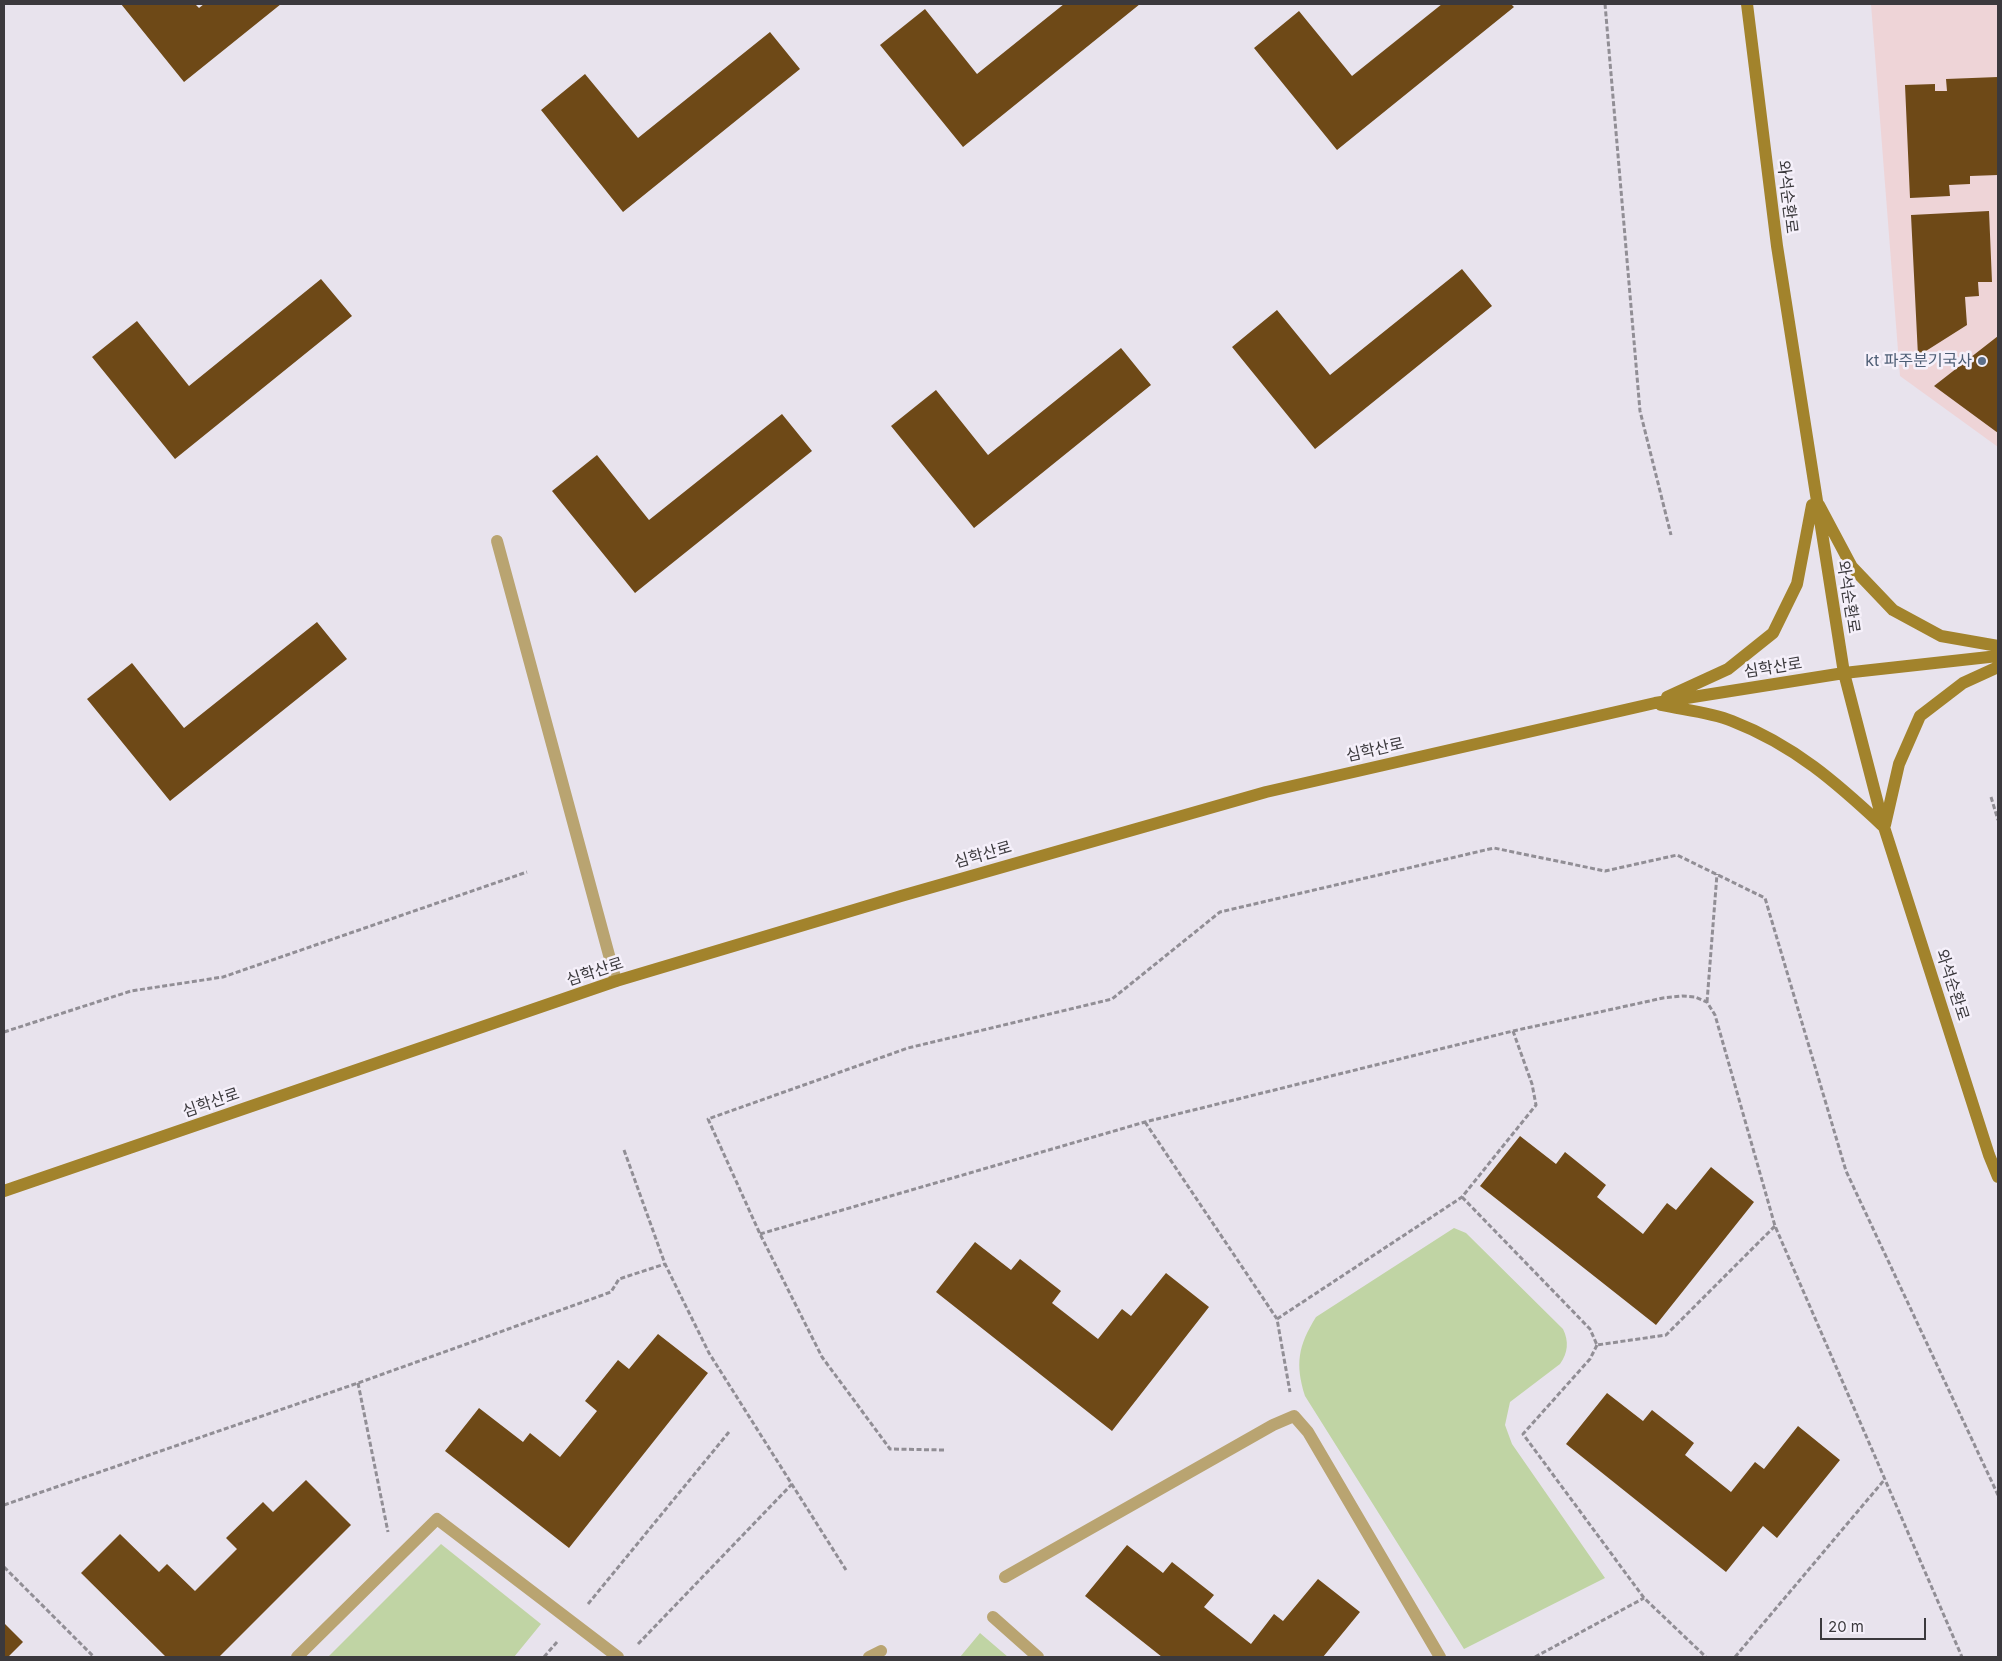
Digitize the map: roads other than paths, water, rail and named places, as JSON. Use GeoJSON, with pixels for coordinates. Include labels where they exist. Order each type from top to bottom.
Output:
{"type":"FeatureCollection","features":[{"type":"Feature","properties":{"kind":"street","name":"와석순환로"},"geometry":{"type":"LineString","coordinates":[[1747,4],[1777,246],[1814,495],[1844,674],[1884,827],[1989,1155],[1998,1177]]}},
{"type":"Feature","properties":{"kind":"street"},"geometry":{"type":"LineString","coordinates":[[1814,495],[1852,567],[1893,610],[1940,636],[1998,646]]}},
{"type":"Feature","properties":{"kind":"street"},"geometry":{"type":"LineString","coordinates":[[1654,704],[1728,669],[1773,633],[1797,584],[1814,495]]}},
{"type":"Feature","properties":{"kind":"street"},"geometry":{"type":"LineString","coordinates":[[498,542],[616,981]]}},
{"type":"Feature","properties":{"kind":"street","name":"심학산로"},"geometry":{"type":"LineString","coordinates":[[4,1191],[616,981],[892,898],[1266,792],[1654,704],[1844,674],[1998,656]]}},
{"type":"Feature","properties":{"kind":"street"},"geometry":{"type":"LineString","coordinates":[[1654,704],[1731,721],[1788,748],[1833,780],[1884,827],[1899,764],[1920,716],[1963,683],[1998,667]]}},
{"type":"Feature","properties":{"kind":"street"},"geometry":{"type":"LineString","coordinates":[[1005,1577],[1273,1425],[1294,1416],[1308,1432],[1440,1657]]}},
{"type":"Feature","properties":{"kind":"street"},"geometry":{"type":"LineString","coordinates":[[297,1657],[437,1519],[618,1657]]}},
{"type":"Feature","properties":{"kind":"street"},"geometry":{"type":"LineString","coordinates":[[993,1617],[1038,1657]]}},
{"type":"Feature","properties":{"kind":"place","name":"kt 파주분기국사"},"geometry":{"type":"Point","coordinates":[1982,361]}}]}
